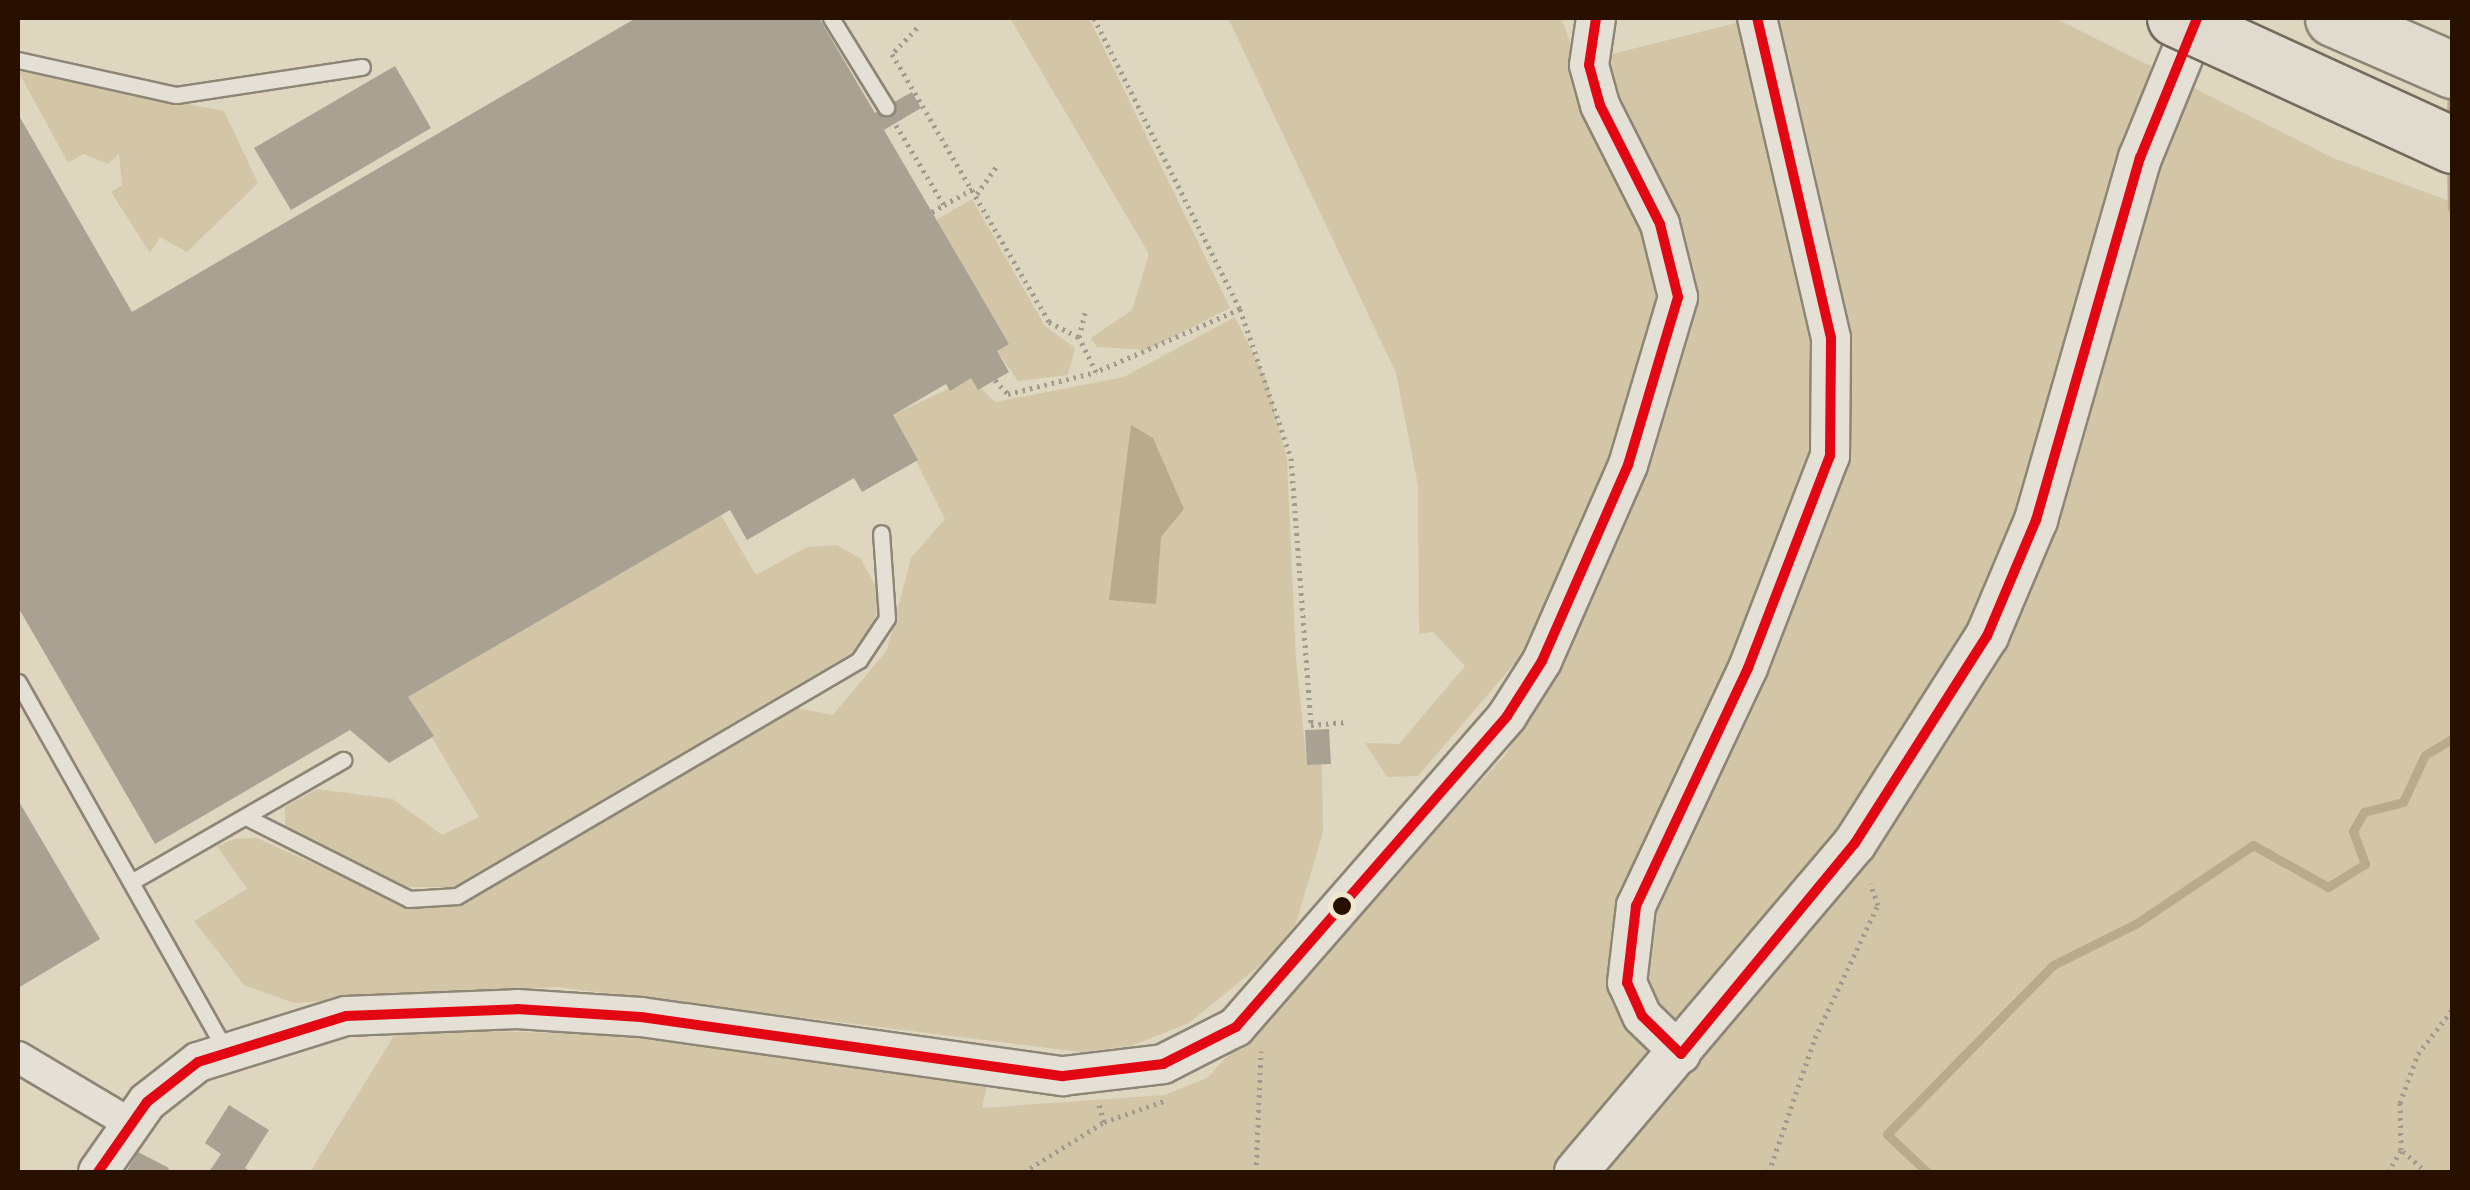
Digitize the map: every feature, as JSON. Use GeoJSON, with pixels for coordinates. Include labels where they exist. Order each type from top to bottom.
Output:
{"type":"FeatureCollection","features":[{"type":"Feature","properties":{"kind":"highway"},"geometry":{"type":"LineString","coordinates":[[2175,18],[2452,146]]}},
{"type":"Feature","properties":{"kind":"highway"},"geometry":{"type":"LineString","coordinates":[[2333,18],[2452,70]]}},
{"type":"Feature","properties":{"kind":"main road"},"geometry":{"type":"LineString","coordinates":[[1576,1172],[1681,1054],[1855,843],[1944,711],[2022,559],[2140,158],[2197,18]]}},
{"type":"Feature","properties":{"kind":"street"},"geometry":{"type":"LineString","coordinates":[[98,1172],[129,1124],[168,1083],[224,1048],[346,1016],[517,1009],[742,1026],[1097,1074],[1163,1064],[1236,1027],[1460,777],[1542,661],[1572,597],[1670,347],[1678,297],[1660,224],[1600,105],[1589,65],[1596,18]]}},
{"type":"Feature","properties":{"kind":"street"},"geometry":{"type":"LineString","coordinates":[[1681,1054],[1642,1016],[1627,983],[1636,906],[1794,562],[1832,440],[1830,338],[1757,18]]}},
{"type":"Feature","properties":{"kind":"street"},"geometry":{"type":"LineString","coordinates":[[18,1056],[129,1124]]}},
{"type":"Feature","properties":{"kind":"lane"},"geometry":{"type":"LineString","coordinates":[[831,18],[886,107]]}},
{"type":"Feature","properties":{"kind":"lane"},"geometry":{"type":"LineString","coordinates":[[18,60],[176,96],[362,67]]}},
{"type":"Feature","properties":{"kind":"lane"},"geometry":{"type":"LineString","coordinates":[[246,817],[408,899],[457,896],[859,660],[886,618],[881,533]]}},
{"type":"Feature","properties":{"kind":"lane"},"geometry":{"type":"LineString","coordinates":[[18,682],[224,1048]]}},
{"type":"Feature","properties":{"kind":"lane"},"geometry":{"type":"LineString","coordinates":[[131,882],[343,760]]}},
{"type":"Feature","properties":{"kind":"path"},"geometry":{"type":"LineString","coordinates":[[1094,18],[1272,379],[1291,458],[1310,724],[1346,722]]}},
{"type":"Feature","properties":{"kind":"path"},"geometry":{"type":"LineString","coordinates":[[916,28],[892,54],[1049,322],[1079,338],[1096,372]]}},
{"type":"Feature","properties":{"kind":"path"},"geometry":{"type":"LineString","coordinates":[[895,124],[944,205]]}},
{"type":"Feature","properties":{"kind":"path"},"geometry":{"type":"LineString","coordinates":[[932,212],[975,191],[998,164]]}},
{"type":"Feature","properties":{"kind":"path"},"geometry":{"type":"LineString","coordinates":[[995,380],[1008,394],[1096,372],[1240,309]]}},
{"type":"Feature","properties":{"kind":"path"},"geometry":{"type":"LineString","coordinates":[[1079,338],[1085,313]]}},
{"type":"Feature","properties":{"kind":"path"},"geometry":{"type":"LineString","coordinates":[[1770,1172],[1815,1038],[1878,905],[1855,843]]}},
{"type":"Feature","properties":{"kind":"path"},"geometry":{"type":"LineString","coordinates":[[2388,1172],[2402,1150],[2400,1103],[2412,1070],[2452,1010]]}},
{"type":"Feature","properties":{"kind":"path"},"geometry":{"type":"LineString","coordinates":[[1246,1050],[1262,1038],[1256,1172]]}},
{"type":"Feature","properties":{"kind":"path"},"geometry":{"type":"LineString","coordinates":[[1097,1074],[1104,1122]]}},
{"type":"Feature","properties":{"kind":"path"},"geometry":{"type":"LineString","coordinates":[[1024,1172],[1104,1122],[1184,1095]]}},
{"type":"Feature","properties":{"kind":"path"},"geometry":{"type":"LineString","coordinates":[[2402,1150],[2426,1172]]}},
{"type":"Feature","properties":{"kind":"shaded area"},"geometry":{"type":"Polygon","coordinates":[[[1010,18],[1089,18],[1230,308],[1147,350],[1097,347],[1091,338],[1132,310],[1149,254],[1010,18]]]}},
{"type":"Feature","properties":{"kind":"shaded area"},"geometry":{"type":"Polygon","coordinates":[[[1228,18],[1561,18],[1650,248],[1658,326],[1636,403],[1532,643],[1418,776],[1387,777],[1365,743],[1399,744],[1465,666],[1433,632],[1419,634],[1418,486],[1396,373],[1228,18]]]}},
{"type":"Feature","properties":{"kind":"shaded area"},"geometry":{"type":"Polygon","coordinates":[[[1756,18],[2055,18],[2333,158],[2452,202],[2452,1172],[310,1172],[398,1029],[641,1035],[988,1081],[982,1108],[1165,1095],[1207,1078],[1506,754],[1551,682],[1690,326],[1692,284],[1610,83],[1612,54],[1756,18]]]}},
{"type":"Feature","properties":{"kind":"shaded area"},"geometry":{"type":"Polygon","coordinates":[[[18,71],[224,111],[258,183],[187,252],[160,237],[150,253],[111,192],[122,185],[119,154],[108,164],[84,154],[68,163],[18,71]]]}},
{"type":"Feature","properties":{"kind":"shaded area"},"geometry":{"type":"Polygon","coordinates":[[[972,199],[1045,326],[1075,348],[1068,375],[1018,381],[997,351],[1009,344],[936,220],[972,199]]]}},
{"type":"Feature","properties":{"kind":"shaded area"},"geometry":{"type":"Polygon","coordinates":[[[1235,317],[1267,381],[1287,459],[1296,660],[1307,764],[1322,764],[1323,832],[1296,923],[1270,957],[1189,1023],[1131,1046],[1080,1052],[557,987],[294,1003],[244,985],[194,921],[247,889],[217,846],[235,839],[257,838],[396,901],[458,903],[797,708],[833,715],[887,650],[911,558],[945,519],[893,415],[971,378],[995,402],[1124,377],[1235,317]]]}},
{"type":"Feature","properties":{"kind":"shaded area"},"geometry":{"type":"Polygon","coordinates":[[[1131,425],[1153,438],[1184,509],[1161,537],[1156,604],[1109,600],[1131,425]]]}},
{"type":"Feature","properties":{"kind":"shaded area"},"geometry":{"type":"Polygon","coordinates":[[[721,515],[756,575],[807,547],[837,545],[860,558],[882,597],[865,645],[453,887],[402,887],[285,828],[285,807],[317,789],[393,799],[442,835],[479,817],[408,697],[721,515]]]}},
{"type":"Feature","properties":{"kind":"building"},"geometry":{"type":"Polygon","coordinates":[[[636,18],[819,18],[875,113],[912,92],[921,108],[884,130],[1009,344],[997,351],[1009,372],[978,390],[971,378],[950,391],[946,384],[893,415],[918,460],[862,492],[854,478],[747,540],[730,510],[408,697],[434,736],[389,763],[350,730],[155,844],[18,607],[18,114],[132,312],[636,18]]]}},
{"type":"Feature","properties":{"kind":"building"},"geometry":{"type":"Polygon","coordinates":[[[395,66],[431,128],[291,210],[254,148],[395,66]]]}},
{"type":"Feature","properties":{"kind":"building"},"geometry":{"type":"Polygon","coordinates":[[[1329,729],[1331,764],[1307,765],[1305,730],[1329,729]]]}},
{"type":"Feature","properties":{"kind":"building"},"geometry":{"type":"Polygon","coordinates":[[[18,800],[100,939],[18,988],[18,800]]]}},
{"type":"Feature","properties":{"kind":"building"},"geometry":{"type":"Polygon","coordinates":[[[229,1105],[269,1130],[245,1168],[251,1172],[209,1172],[221,1154],[205,1143],[229,1105]]]}},
{"type":"Feature","properties":{"kind":"building"},"geometry":{"type":"Polygon","coordinates":[[[138,1152],[169,1168],[167,1172],[126,1172],[138,1152]]]}},
{"type":"Feature","properties":{"kind":"waterway"},"geometry":{"type":"LineString","coordinates":[[2451,126],[2452,87]]}},
{"type":"Feature","properties":{"kind":"waterway"},"geometry":{"type":"LineString","coordinates":[[2451,162],[2452,208]]}},
{"type":"Feature","properties":{"kind":"waterway"},"geometry":{"type":"LineString","coordinates":[[1927,1172],[1887,1134],[2053,965],[2137,923],[2253,845],[2328,887],[2365,864],[2353,831],[2364,812],[2403,802],[2425,755],[2452,739]]}},
{"type":"Feature","properties":{"kind":"transit line"},"geometry":{"type":"LineString","coordinates":[[98,1172],[147,1102],[198,1062],[346,1016],[517,1009],[641,1017],[1063,1076],[1163,1064],[1236,1027],[1507,716],[1542,661],[1628,465],[1678,297],[1660,224],[1600,105],[1589,65],[1596,18]]}},
{"type":"Feature","properties":{"kind":"transit line"},"geometry":{"type":"LineString","coordinates":[[1681,1054],[1642,1016],[1627,983],[1636,906],[1748,668],[1830,456],[1831,338],[1757,18]]}},
{"type":"Feature","properties":{"kind":"transit line"},"geometry":{"type":"LineString","coordinates":[[1681,1054],[1855,843],[1987,636],[2036,520],[2140,158],[2197,18]]}}]}
